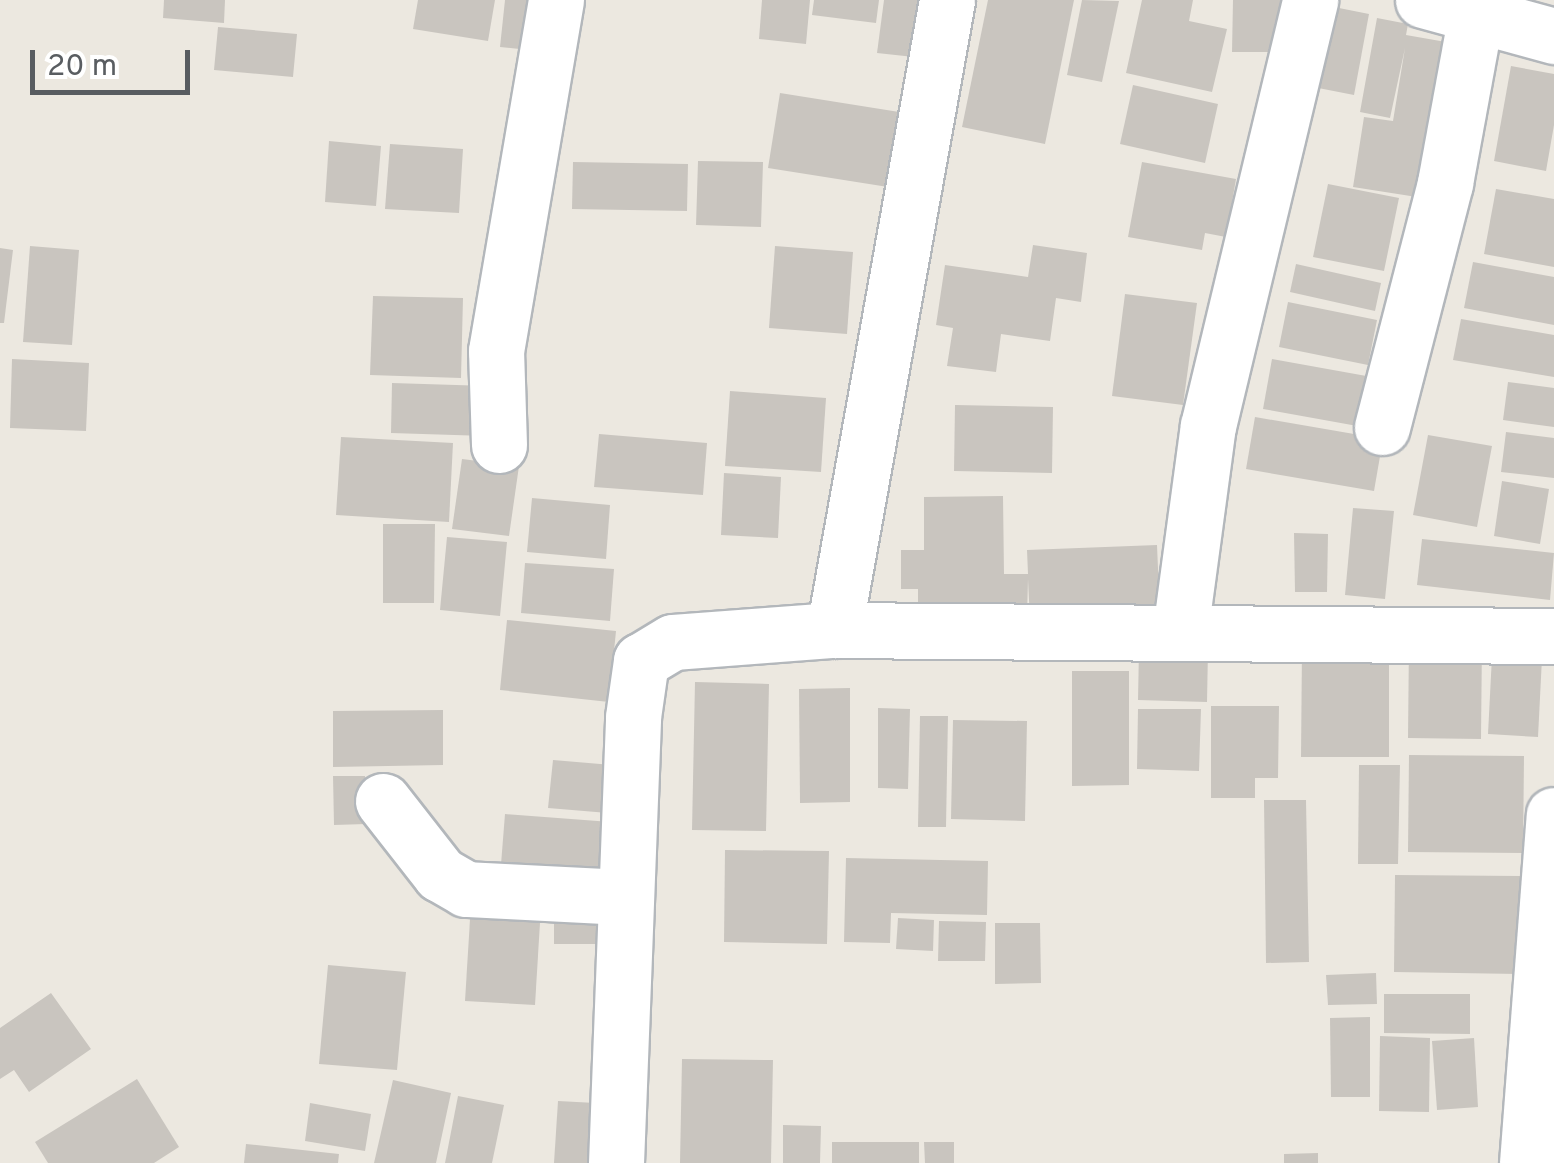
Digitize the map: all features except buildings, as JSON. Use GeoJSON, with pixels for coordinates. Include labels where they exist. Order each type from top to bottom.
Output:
{"type":"FeatureCollection","features":[{"type":"Feature","properties":{"kind":"street"},"geometry":{"type":"LineString","coordinates":[[499,445],[496,351],[556,0]]}},
{"type":"Feature","properties":{"kind":"street"},"geometry":{"type":"LineString","coordinates":[[834,630],[948,0]]}},
{"type":"Feature","properties":{"kind":"street"},"geometry":{"type":"LineString","coordinates":[[1180,632],[1208,426],[1310,0]]}},
{"type":"Feature","properties":{"kind":"street"},"geometry":{"type":"LineString","coordinates":[[1423,0],[1554,36]]}},
{"type":"Feature","properties":{"kind":"street"},"geometry":{"type":"LineString","coordinates":[[1382,426],[1446,182],[1476,14]]}},
{"type":"Feature","properties":{"kind":"street"},"geometry":{"type":"LineString","coordinates":[[616,1163],[633,716],[641,661],[672,642],[834,630],[1554,636]]}},
{"type":"Feature","properties":{"kind":"street"},"geometry":{"type":"LineString","coordinates":[[383,801],[440,874],[466,888],[626,897]]}},
{"type":"Feature","properties":{"kind":"street"},"geometry":{"type":"LineString","coordinates":[[1527,1163],[1542,1098],[1554,815]]}}]}
